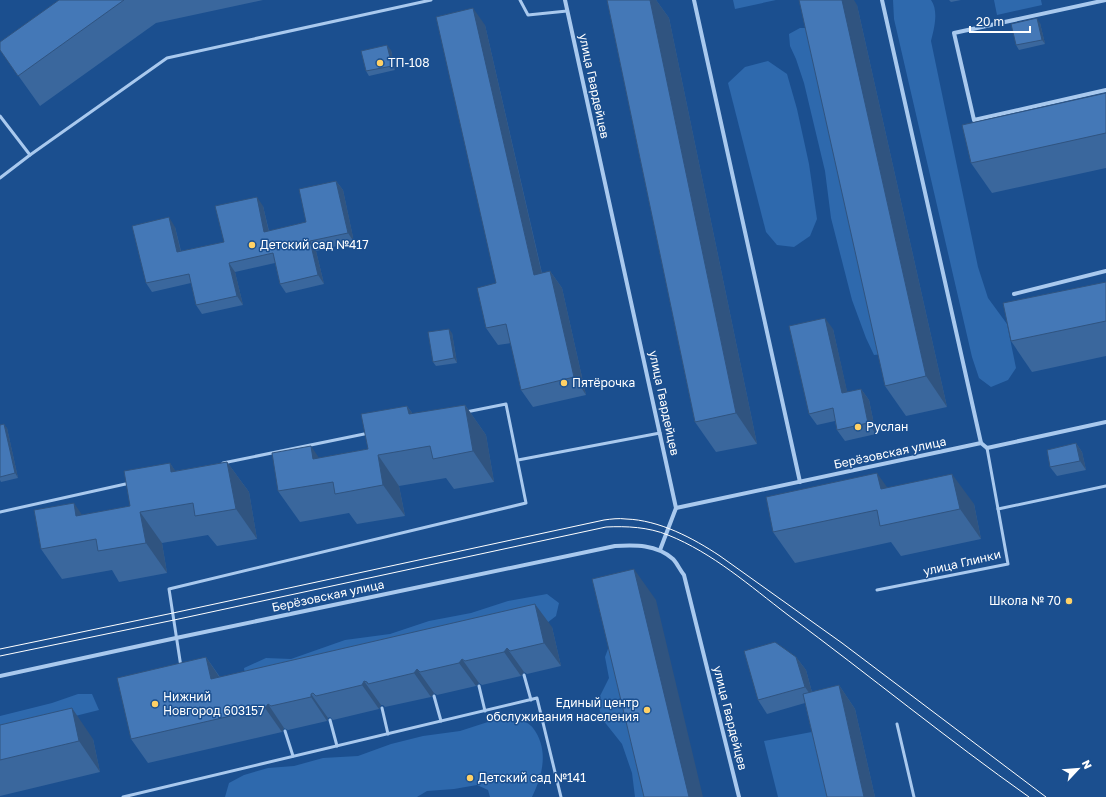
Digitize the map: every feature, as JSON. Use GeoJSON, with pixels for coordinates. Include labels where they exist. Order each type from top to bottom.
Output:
{"type":"FeatureCollection","features":[{"type":"Feature","properties":{"kind":"street","name":"улица Гвардейцев"},"geometry":{"type":"LineString","coordinates":[[565,0],[676,508]]}},
{"type":"Feature","properties":{"kind":"street"},"geometry":{"type":"LineString","coordinates":[[694,0],[800,482]]}},
{"type":"Feature","properties":{"kind":"street"},"geometry":{"type":"LineString","coordinates":[[882,0],[981,443],[987,448],[1106,422]]}},
{"type":"Feature","properties":{"kind":"street"},"geometry":{"type":"LineString","coordinates":[[1106,0],[954,33],[974,120],[1106,90]]}},
{"type":"Feature","properties":{"kind":"street"},"geometry":{"type":"LineString","coordinates":[[1014,294],[1106,271]]}},
{"type":"Feature","properties":{"kind":"street","name":"Берёзовская улица"},"geometry":{"type":"LineString","coordinates":[[676,508],[981,443]]}},
{"type":"Feature","properties":{"kind":"street"},"geometry":{"type":"LineString","coordinates":[[660,550],[676,508]]}},
{"type":"Feature","properties":{"kind":"street","name":"Берёзовская улица"},"geometry":{"type":"LineString","coordinates":[[0,676],[615,546],[648,546],[660,550]]}},
{"type":"Feature","properties":{"kind":"street","name":"улица Гвардейцев"},"geometry":{"type":"LineString","coordinates":[[660,550],[673,559],[684,575],[739,797]]}},
{"type":"Feature","properties":{"kind":"lane"},"geometry":{"type":"LineString","coordinates":[[0,178],[167,58],[431,0]]}},
{"type":"Feature","properties":{"kind":"lane"},"geometry":{"type":"LineString","coordinates":[[520,0],[528,15],[567,11]]}},
{"type":"Feature","properties":{"kind":"lane"},"geometry":{"type":"LineString","coordinates":[[0,116],[30,155]]}},
{"type":"Feature","properties":{"kind":"lane"},"geometry":{"type":"LineString","coordinates":[[182,672],[169,589],[526,503],[506,404],[460,413]]}},
{"type":"Feature","properties":{"kind":"lane"},"geometry":{"type":"LineString","coordinates":[[221,464],[375,431]]}},
{"type":"Feature","properties":{"kind":"lane"},"geometry":{"type":"LineString","coordinates":[[518,460],[660,433]]}},
{"type":"Feature","properties":{"kind":"lane","name":"улица Глинки"},"geometry":{"type":"LineString","coordinates":[[877,590],[1008,564],[987,448]]}},
{"type":"Feature","properties":{"kind":"lane"},"geometry":{"type":"LineString","coordinates":[[0,512],[137,481]]}},
{"type":"Feature","properties":{"kind":"lane"},"geometry":{"type":"LineString","coordinates":[[998,509],[1106,486]]}},
{"type":"Feature","properties":{"kind":"lane"},"geometry":{"type":"LineString","coordinates":[[524,675],[531,700]]}},
{"type":"Feature","properties":{"kind":"lane"},"geometry":{"type":"LineString","coordinates":[[479,686],[485,711]]}},
{"type":"Feature","properties":{"kind":"lane"},"geometry":{"type":"LineString","coordinates":[[434,696],[440,721]]}},
{"type":"Feature","properties":{"kind":"lane"},"geometry":{"type":"LineString","coordinates":[[123,797],[537,698],[561,797]]}},
{"type":"Feature","properties":{"kind":"lane"},"geometry":{"type":"LineString","coordinates":[[382,708],[388,734]]}},
{"type":"Feature","properties":{"kind":"lane"},"geometry":{"type":"LineString","coordinates":[[330,720],[337,746]]}},
{"type":"Feature","properties":{"kind":"lane"},"geometry":{"type":"LineString","coordinates":[[897,724],[914,797]]}},
{"type":"Feature","properties":{"kind":"lane"},"geometry":{"type":"LineString","coordinates":[[286,731],[293,756]]}},
{"type":"Feature","properties":{"kind":"shaded area"},"geometry":{"type":"Polygon","coordinates":[[[733,0],[776,0],[735,9],[733,0]]]}},
{"type":"Feature","properties":{"kind":"shaded area"},"geometry":{"type":"Polygon","coordinates":[[[893,0],[931,0],[935,9],[935,20],[931,41],[978,267],[988,298],[1007,324],[1016,368],[1008,380],[991,387],[979,378],[972,357],[894,19],[893,0]]]}},
{"type":"Feature","properties":{"kind":"shaded area"},"geometry":{"type":"Polygon","coordinates":[[[994,0],[1041,0],[1042,5],[997,15],[994,0]]]}},
{"type":"Feature","properties":{"kind":"shaded area"},"geometry":{"type":"Polygon","coordinates":[[[800,28],[811,28],[883,354],[874,355],[866,338],[852,300],[831,218],[825,171],[804,83],[790,46],[789,34],[800,28]]]}},
{"type":"Feature","properties":{"kind":"shaded area"},"geometry":{"type":"Polygon","coordinates":[[[768,61],[787,74],[797,109],[809,164],[817,219],[810,236],[794,247],[777,245],[766,232],[728,83],[745,67],[768,61]]]}},
{"type":"Feature","properties":{"kind":"shaded area"},"geometry":{"type":"Polygon","coordinates":[[[547,594],[559,603],[556,616],[543,626],[246,684],[244,668],[266,658],[291,659],[345,640],[390,634],[429,621],[471,613],[508,601],[547,594]]]}},
{"type":"Feature","properties":{"kind":"shaded area"},"geometry":{"type":"Polygon","coordinates":[[[612,638],[657,797],[635,797],[632,773],[622,744],[603,720],[597,702],[609,678],[605,657],[612,638]]]}},
{"type":"Feature","properties":{"kind":"shaded area"},"geometry":{"type":"Polygon","coordinates":[[[78,694],[92,694],[99,710],[0,735],[0,716],[52,703],[78,694]]]}},
{"type":"Feature","properties":{"kind":"shaded area"},"geometry":{"type":"Polygon","coordinates":[[[520,718],[533,728],[538,736],[543,753],[543,762],[539,780],[532,797],[490,797],[488,790],[477,785],[454,789],[427,791],[417,797],[225,797],[229,783],[244,775],[268,768],[294,766],[323,758],[358,756],[391,744],[423,736],[460,731],[491,721],[520,718]]]}},
{"type":"Feature","properties":{"kind":"shaded area"},"geometry":{"type":"Polygon","coordinates":[[[817,731],[833,797],[778,797],[764,741],[817,731]]]}},
{"type":"Feature","properties":{"kind":"building"},"geometry":{"type":"Polygon","coordinates":[[[59,0],[124,0],[18,76],[0,50],[0,42],[59,0]]]}},
{"type":"Feature","properties":{"kind":"building"},"geometry":{"type":"Polygon","coordinates":[[[607,0],[650,0],[736,413],[695,422],[607,0]]]}},
{"type":"Feature","properties":{"kind":"building"},"geometry":{"type":"Polygon","coordinates":[[[799,0],[842,0],[926,376],[885,386],[799,0]]]}},
{"type":"Feature","properties":{"kind":"building"},"geometry":{"type":"Polygon","coordinates":[[[473,8],[534,275],[550,271],[574,377],[521,390],[506,324],[486,328],[477,288],[496,283],[436,17],[473,8]]]}},
{"type":"Feature","properties":{"kind":"building"},"geometry":{"type":"Polygon","coordinates":[[[1037,18],[1042,40],[1016,45],[1011,24],[1037,18]]]}},
{"type":"Feature","properties":{"kind":"building","name":"ТП-108"},"geometry":{"type":"Polygon","coordinates":[[[387,45],[392,66],[366,71],[361,51],[387,45]]]}},
{"type":"Feature","properties":{"kind":"building"},"geometry":{"type":"Polygon","coordinates":[[[1106,93],[1106,133],[971,163],[962,125],[1106,93]]]}},
{"type":"Feature","properties":{"kind":"building"},"geometry":{"type":"Polygon","coordinates":[[[336,181],[348,233],[310,241],[318,275],[280,284],[273,253],[229,263],[237,296],[196,305],[189,274],[146,283],[132,226],[169,217],[177,252],[224,242],[215,206],[257,197],[264,232],[306,222],[299,189],[336,181]]]}},
{"type":"Feature","properties":{"kind":"building"},"geometry":{"type":"Polygon","coordinates":[[[1106,282],[1106,321],[1011,341],[1003,303],[1106,282]]]}},
{"type":"Feature","properties":{"kind":"building"},"geometry":{"type":"Polygon","coordinates":[[[825,318],[842,393],[861,389],[868,423],[837,430],[833,408],[809,414],[789,326],[825,318]]]}},
{"type":"Feature","properties":{"kind":"building"},"geometry":{"type":"Polygon","coordinates":[[[449,329],[454,358],[433,362],[428,332],[449,329]]]}},
{"type":"Feature","properties":{"kind":"building"},"geometry":{"type":"Polygon","coordinates":[[[465,405],[473,451],[433,459],[430,446],[378,455],[383,485],[335,494],[333,482],[278,491],[272,453],[311,446],[313,459],[368,449],[361,414],[407,406],[409,414],[465,405]]]}},
{"type":"Feature","properties":{"kind":"building"},"geometry":{"type":"Polygon","coordinates":[[[4,424],[15,473],[0,477],[0,425],[4,424]]]}},
{"type":"Feature","properties":{"kind":"building"},"geometry":{"type":"Polygon","coordinates":[[[1076,443],[1080,461],[1050,467],[1047,450],[1076,443]]]}},
{"type":"Feature","properties":{"kind":"building"},"geometry":{"type":"Polygon","coordinates":[[[227,462],[236,509],[195,516],[193,503],[140,512],[146,543],[98,551],[96,539],[41,549],[34,510],[74,503],[76,516],[130,506],[124,471],[170,463],[171,472],[227,462]]]}},
{"type":"Feature","properties":{"kind":"building"},"geometry":{"type":"Polygon","coordinates":[[[877,473],[881,489],[952,474],[960,509],[880,526],[877,510],[773,532],[766,497],[877,473]]]}},
{"type":"Feature","properties":{"kind":"building"},"geometry":{"type":"Polygon","coordinates":[[[634,569],[689,797],[644,797],[592,579],[634,569]]]}},
{"type":"Feature","properties":{"kind":"building"},"geometry":{"type":"Polygon","coordinates":[[[535,604],[544,643],[510,651],[507,648],[504,652],[465,661],[462,659],[459,663],[420,672],[417,669],[414,673],[368,684],[364,681],[362,685],[316,696],[313,693],[311,694],[311,697],[271,706],[268,704],[265,708],[131,739],[117,678],[206,657],[211,679],[535,604]]]}},
{"type":"Feature","properties":{"kind":"building"},"geometry":{"type":"Polygon","coordinates":[[[775,642],[796,657],[805,687],[758,700],[744,651],[775,642]]]}},
{"type":"Feature","properties":{"kind":"building"},"geometry":{"type":"Polygon","coordinates":[[[839,685],[864,797],[827,797],[803,694],[839,685]]]}},
{"type":"Feature","properties":{"kind":"building"},"geometry":{"type":"Polygon","coordinates":[[[72,708],[79,741],[0,760],[0,725],[72,708]]]}},
{"type":"Feature","properties":{"kind":"tram line"},"geometry":{"type":"LineString","coordinates":[[0,649],[604,520],[638,520],[663,526],[675,531],[720,556],[842,643],[1046,797]]}},
{"type":"Feature","properties":{"kind":"tram line"},"geometry":{"type":"LineString","coordinates":[[0,656],[606,527],[653,530],[685,542],[731,571],[968,753],[1029,797]]}},
{"type":"Feature","properties":{"kind":"place","name":"ТП-108"},"geometry":{"type":"Point","coordinates":[380,63]}},
{"type":"Feature","properties":{"kind":"place","name":"Детский сад №417"},"geometry":{"type":"Point","coordinates":[252,245]}},
{"type":"Feature","properties":{"kind":"place","name":"Пятёрочка"},"geometry":{"type":"Point","coordinates":[564,383]}},
{"type":"Feature","properties":{"kind":"place","name":"Руслан"},"geometry":{"type":"Point","coordinates":[858,427]}},
{"type":"Feature","properties":{"kind":"place","name":"Школа № 70"},"geometry":{"type":"Point","coordinates":[1069,601]}},
{"type":"Feature","properties":{"kind":"place","name":"Нижний Новгород 603157"},"geometry":{"type":"Point","coordinates":[155,704]}},
{"type":"Feature","properties":{"kind":"place","name":"Единый центр обслуживания населения"},"geometry":{"type":"Point","coordinates":[647,710]}},
{"type":"Feature","properties":{"kind":"place","name":"Детский сад №141"},"geometry":{"type":"Point","coordinates":[470,778]}}]}
